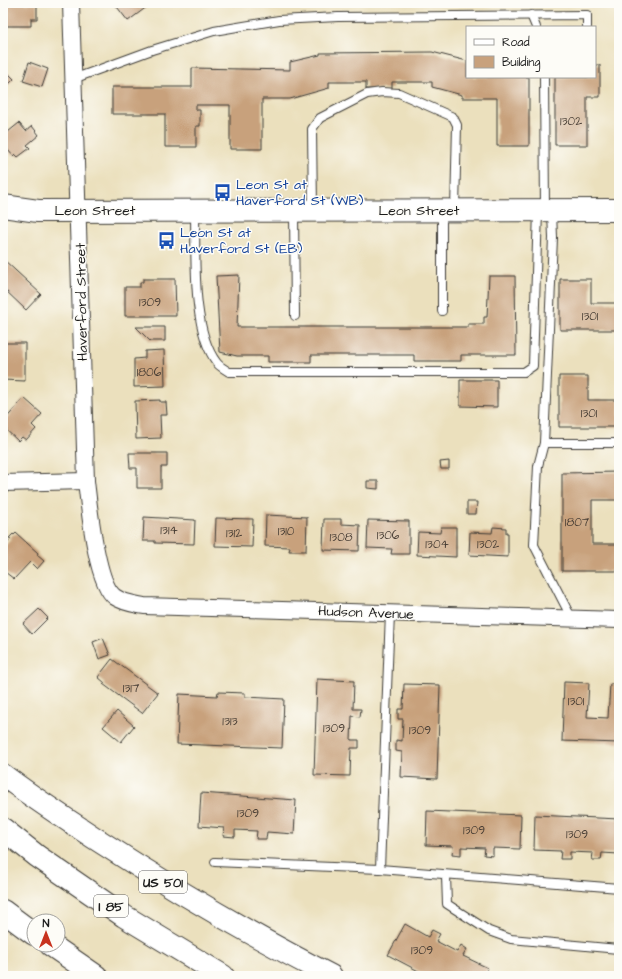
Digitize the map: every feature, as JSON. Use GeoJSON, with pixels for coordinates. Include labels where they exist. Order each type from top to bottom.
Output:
{"type":"FeatureCollection","features":[{"type":"Feature","properties":{"kind":"main road","name":"Leon Street"},"geometry":{"type":"LineString","coordinates":[[3,206],[38,211],[619,210]]}},
{"type":"Feature","properties":{"kind":"main road","name":"US 501"},"geometry":{"type":"LineString","coordinates":[[3,775],[25,792],[146,871],[273,946],[331,976]]}},
{"type":"Feature","properties":{"kind":"main road","name":"I 85"},"geometry":{"type":"LineString","coordinates":[[3,829],[37,856],[124,916],[223,976]]}},
{"type":"Feature","properties":{"kind":"main road"},"geometry":{"type":"LineString","coordinates":[[3,911],[26,928]]}},
{"type":"Feature","properties":{"kind":"main road"},"geometry":{"type":"LineString","coordinates":[[63,953],[96,976]]}},
{"type":"Feature","properties":{"kind":"street","name":"Haverford Street"},"geometry":{"type":"LineString","coordinates":[[71,3],[86,481],[90,520],[103,582],[114,596]]}},
{"type":"Feature","properties":{"kind":"street"},"geometry":{"type":"LineString","coordinates":[[3,483],[86,481]]}},
{"type":"Feature","properties":{"kind":"street","name":"Hudson Avenue"},"geometry":{"type":"LineString","coordinates":[[114,596],[130,604],[144,606],[619,620]]}},
{"type":"Feature","properties":{"kind":"lane"},"geometry":{"type":"LineString","coordinates":[[532,16],[536,26]]}},
{"type":"Feature","properties":{"kind":"lane"},"geometry":{"type":"LineString","coordinates":[[73,79],[152,50],[214,31],[279,20],[338,17],[587,16],[587,26]]}},
{"type":"Feature","properties":{"kind":"lane"},"geometry":{"type":"LineString","coordinates":[[195,210],[197,298],[202,329],[210,351],[218,364],[229,372],[524,372],[533,366],[545,211],[544,78]]}},
{"type":"Feature","properties":{"kind":"lane"},"geometry":{"type":"LineString","coordinates":[[295,316],[303,210],[312,130],[320,118],[367,94],[382,92],[399,93],[453,117],[457,126],[448,210],[442,311]]}},
{"type":"Feature","properties":{"kind":"lane"},"geometry":{"type":"LineString","coordinates":[[545,211],[553,238],[544,443],[538,466],[534,545],[572,619]]}},
{"type":"Feature","properties":{"kind":"lane"},"geometry":{"type":"LineString","coordinates":[[544,443],[619,443]]}},
{"type":"Feature","properties":{"kind":"lane"},"geometry":{"type":"LineString","coordinates":[[380,869],[390,613]]}},
{"type":"Feature","properties":{"kind":"lane"},"geometry":{"type":"LineString","coordinates":[[215,862],[380,869],[446,876],[619,888]]}},
{"type":"Feature","properties":{"kind":"lane"},"geometry":{"type":"LineString","coordinates":[[446,876],[447,904],[489,931],[511,939],[619,949],[619,938]]}},
{"type":"Feature","properties":{"kind":"building"},"geometry":{"type":"Polygon","coordinates":[[[6,3],[37,4],[37,19],[31,19],[31,26],[6,26],[6,3]]]}},
{"type":"Feature","properties":{"kind":"building"},"geometry":{"type":"Polygon","coordinates":[[[114,3],[152,3],[128,21],[114,3]]]}},
{"type":"Feature","properties":{"kind":"building"},"geometry":{"type":"Polygon","coordinates":[[[432,52],[466,61],[466,78],[529,78],[529,146],[497,146],[497,98],[462,98],[462,95],[432,87],[432,82],[392,82],[392,89],[366,89],[366,82],[329,82],[329,88],[290,99],[262,99],[262,149],[230,149],[230,105],[196,105],[196,110],[200,110],[200,126],[196,126],[196,147],[165,147],[165,114],[112,114],[112,87],[192,87],[192,68],[290,70],[290,62],[320,55],[320,53],[432,52]]]}},
{"type":"Feature","properties":{"kind":"building"},"geometry":{"type":"Polygon","coordinates":[[[29,62],[48,69],[42,87],[23,81],[29,62]]]}},
{"type":"Feature","properties":{"kind":"building"},"geometry":{"type":"Polygon","coordinates":[[[596,65],[600,65],[600,97],[587,97],[587,145],[555,145],[555,78],[596,78],[596,65]]]}},
{"type":"Feature","properties":{"kind":"building"},"geometry":{"type":"Polygon","coordinates":[[[3,68],[14,79],[3,90],[3,68]]]}},
{"type":"Feature","properties":{"kind":"building"},"geometry":{"type":"Polygon","coordinates":[[[19,123],[26,131],[32,126],[39,135],[27,145],[30,148],[18,157],[15,154],[13,156],[3,144],[3,136],[19,123]]]}},
{"type":"Feature","properties":{"kind":"building"},"geometry":{"type":"Polygon","coordinates":[[[3,259],[41,294],[26,310],[3,288],[3,259]]]}},
{"type":"Feature","properties":{"kind":"building"},"geometry":{"type":"Polygon","coordinates":[[[239,275],[237,327],[468,327],[468,324],[484,324],[484,317],[487,317],[489,276],[515,276],[516,355],[461,355],[461,361],[414,361],[414,355],[311,355],[311,362],[268,362],[268,356],[237,356],[220,352],[216,276],[239,275]]]}},
{"type":"Feature","properties":{"kind":"building"},"geometry":{"type":"Polygon","coordinates":[[[143,279],[175,279],[176,316],[125,316],[125,287],[140,287],[140,282],[143,282],[143,279]]]}},
{"type":"Feature","properties":{"kind":"building"},"geometry":{"type":"Polygon","coordinates":[[[560,279],[591,279],[591,303],[619,303],[619,330],[560,330],[560,279]]]}},
{"type":"Feature","properties":{"kind":"building"},"geometry":{"type":"Polygon","coordinates":[[[136,327],[165,327],[165,341],[150,341],[136,327]]]}},
{"type":"Feature","properties":{"kind":"building"},"geometry":{"type":"Polygon","coordinates":[[[3,343],[25,343],[25,381],[3,380],[3,343]]]}},
{"type":"Feature","properties":{"kind":"building"},"geometry":{"type":"Polygon","coordinates":[[[164,350],[165,386],[134,387],[134,359],[145,358],[145,351],[164,350]]]}},
{"type":"Feature","properties":{"kind":"building"},"geometry":{"type":"Polygon","coordinates":[[[559,376],[588,376],[588,400],[619,400],[619,427],[559,427],[559,376]]]}},
{"type":"Feature","properties":{"kind":"building"},"geometry":{"type":"Polygon","coordinates":[[[460,380],[497,380],[497,407],[460,406],[460,380]]]}},
{"type":"Feature","properties":{"kind":"building"},"geometry":{"type":"Polygon","coordinates":[[[24,398],[42,414],[32,425],[36,429],[26,440],[22,437],[18,441],[3,427],[3,422],[24,398]]]}},
{"type":"Feature","properties":{"kind":"building"},"geometry":{"type":"Polygon","coordinates":[[[160,400],[160,402],[166,402],[167,415],[160,415],[161,438],[136,439],[135,401],[160,400]]]}},
{"type":"Feature","properties":{"kind":"building"},"geometry":{"type":"Polygon","coordinates":[[[129,453],[167,453],[167,467],[161,467],[161,488],[137,488],[137,468],[130,468],[129,453]]]}},
{"type":"Feature","properties":{"kind":"building"},"geometry":{"type":"Polygon","coordinates":[[[449,461],[449,469],[441,469],[440,462],[449,461]]]}},
{"type":"Feature","properties":{"kind":"building"},"geometry":{"type":"Polygon","coordinates":[[[619,472],[619,500],[592,500],[592,544],[619,544],[619,571],[562,571],[562,473],[619,472]]]}},
{"type":"Feature","properties":{"kind":"building"},"geometry":{"type":"Polygon","coordinates":[[[367,481],[378,481],[378,489],[367,488],[367,481]]]}},
{"type":"Feature","properties":{"kind":"building"},"geometry":{"type":"Polygon","coordinates":[[[467,502],[477,502],[476,514],[467,514],[467,502]]]}},
{"type":"Feature","properties":{"kind":"building"},"geometry":{"type":"Polygon","coordinates":[[[266,515],[307,517],[306,551],[289,551],[290,547],[265,546],[266,515]]]}},
{"type":"Feature","properties":{"kind":"building"},"geometry":{"type":"Polygon","coordinates":[[[144,517],[195,520],[194,544],[155,543],[155,541],[143,541],[144,517]]]}},
{"type":"Feature","properties":{"kind":"building"},"geometry":{"type":"Polygon","coordinates":[[[216,518],[253,519],[252,547],[215,546],[216,518]]]}},
{"type":"Feature","properties":{"kind":"building"},"geometry":{"type":"Polygon","coordinates":[[[324,519],[341,519],[341,524],[360,525],[359,551],[323,550],[324,519]]]}},
{"type":"Feature","properties":{"kind":"building"},"geometry":{"type":"Polygon","coordinates":[[[368,520],[409,521],[409,554],[391,554],[392,549],[367,548],[368,520]]]}},
{"type":"Feature","properties":{"kind":"building"},"geometry":{"type":"Polygon","coordinates":[[[441,527],[456,527],[456,557],[417,555],[418,532],[440,533],[441,527]]]}},
{"type":"Feature","properties":{"kind":"building"},"geometry":{"type":"Polygon","coordinates":[[[493,527],[506,528],[506,533],[508,533],[508,557],[469,555],[470,532],[492,533],[493,527]]]}},
{"type":"Feature","properties":{"kind":"building"},"geometry":{"type":"Polygon","coordinates":[[[16,533],[38,553],[37,555],[44,561],[37,569],[30,562],[14,579],[5,572],[3,574],[3,548],[11,539],[9,538],[16,533]]]}},
{"type":"Feature","properties":{"kind":"building"},"geometry":{"type":"Polygon","coordinates":[[[39,609],[48,618],[32,634],[23,624],[39,609]]]}},
{"type":"Feature","properties":{"kind":"building"},"geometry":{"type":"Polygon","coordinates":[[[103,638],[110,655],[99,659],[93,642],[103,638]]]}},
{"type":"Feature","properties":{"kind":"building"},"geometry":{"type":"Polygon","coordinates":[[[112,659],[158,693],[142,713],[103,684],[105,683],[98,677],[112,659]]]}},
{"type":"Feature","properties":{"kind":"building"},"geometry":{"type":"Polygon","coordinates":[[[317,679],[354,681],[353,709],[361,709],[360,717],[352,716],[351,740],[359,740],[359,748],[351,748],[350,776],[314,775],[317,679]]]}},
{"type":"Feature","properties":{"kind":"building"},"geometry":{"type":"Polygon","coordinates":[[[564,682],[589,683],[587,717],[608,718],[610,684],[619,684],[619,743],[562,741],[564,682]]]}},
{"type":"Feature","properties":{"kind":"building"},"geometry":{"type":"Polygon","coordinates":[[[404,684],[440,685],[437,779],[401,777],[402,752],[396,751],[396,740],[402,741],[403,719],[398,719],[398,709],[403,709],[404,684]]]}},
{"type":"Feature","properties":{"kind":"building"},"geometry":{"type":"Polygon","coordinates":[[[218,692],[245,693],[245,697],[284,699],[282,748],[177,744],[179,694],[217,696],[218,692]]]}},
{"type":"Feature","properties":{"kind":"building"},"geometry":{"type":"Polygon","coordinates":[[[117,711],[134,726],[121,742],[103,727],[117,711]]]}},
{"type":"Feature","properties":{"kind":"building"},"geometry":{"type":"Polygon","coordinates":[[[201,793],[296,800],[294,834],[267,832],[266,839],[256,839],[257,831],[235,830],[235,837],[223,836],[224,828],[199,826],[201,793]]]}},
{"type":"Feature","properties":{"kind":"building"},"geometry":{"type":"Polygon","coordinates":[[[427,811],[521,815],[520,849],[493,848],[493,856],[484,855],[485,848],[461,847],[461,855],[452,854],[453,846],[426,845],[427,811]]]}},
{"type":"Feature","properties":{"kind":"building"},"geometry":{"type":"Polygon","coordinates":[[[535,815],[619,819],[619,854],[602,853],[601,860],[592,860],[593,853],[570,852],[570,859],[560,859],[561,851],[534,850],[535,815]]]}},
{"type":"Feature","properties":{"kind":"building"},"geometry":{"type":"Polygon","coordinates":[[[405,924],[428,937],[432,930],[440,934],[436,941],[457,952],[461,945],[467,949],[463,956],[488,968],[483,976],[428,976],[388,955],[405,924]]]}},
{"type":"Feature","properties":{"kind":"place","name":"Leon St at Haverford St (WB)"},"geometry":{"type":"Point","coordinates":[223,192]}},
{"type":"Feature","properties":{"kind":"place","name":"Leon St at Haverford St (EB)"},"geometry":{"type":"Point","coordinates":[167,240]}}]}
